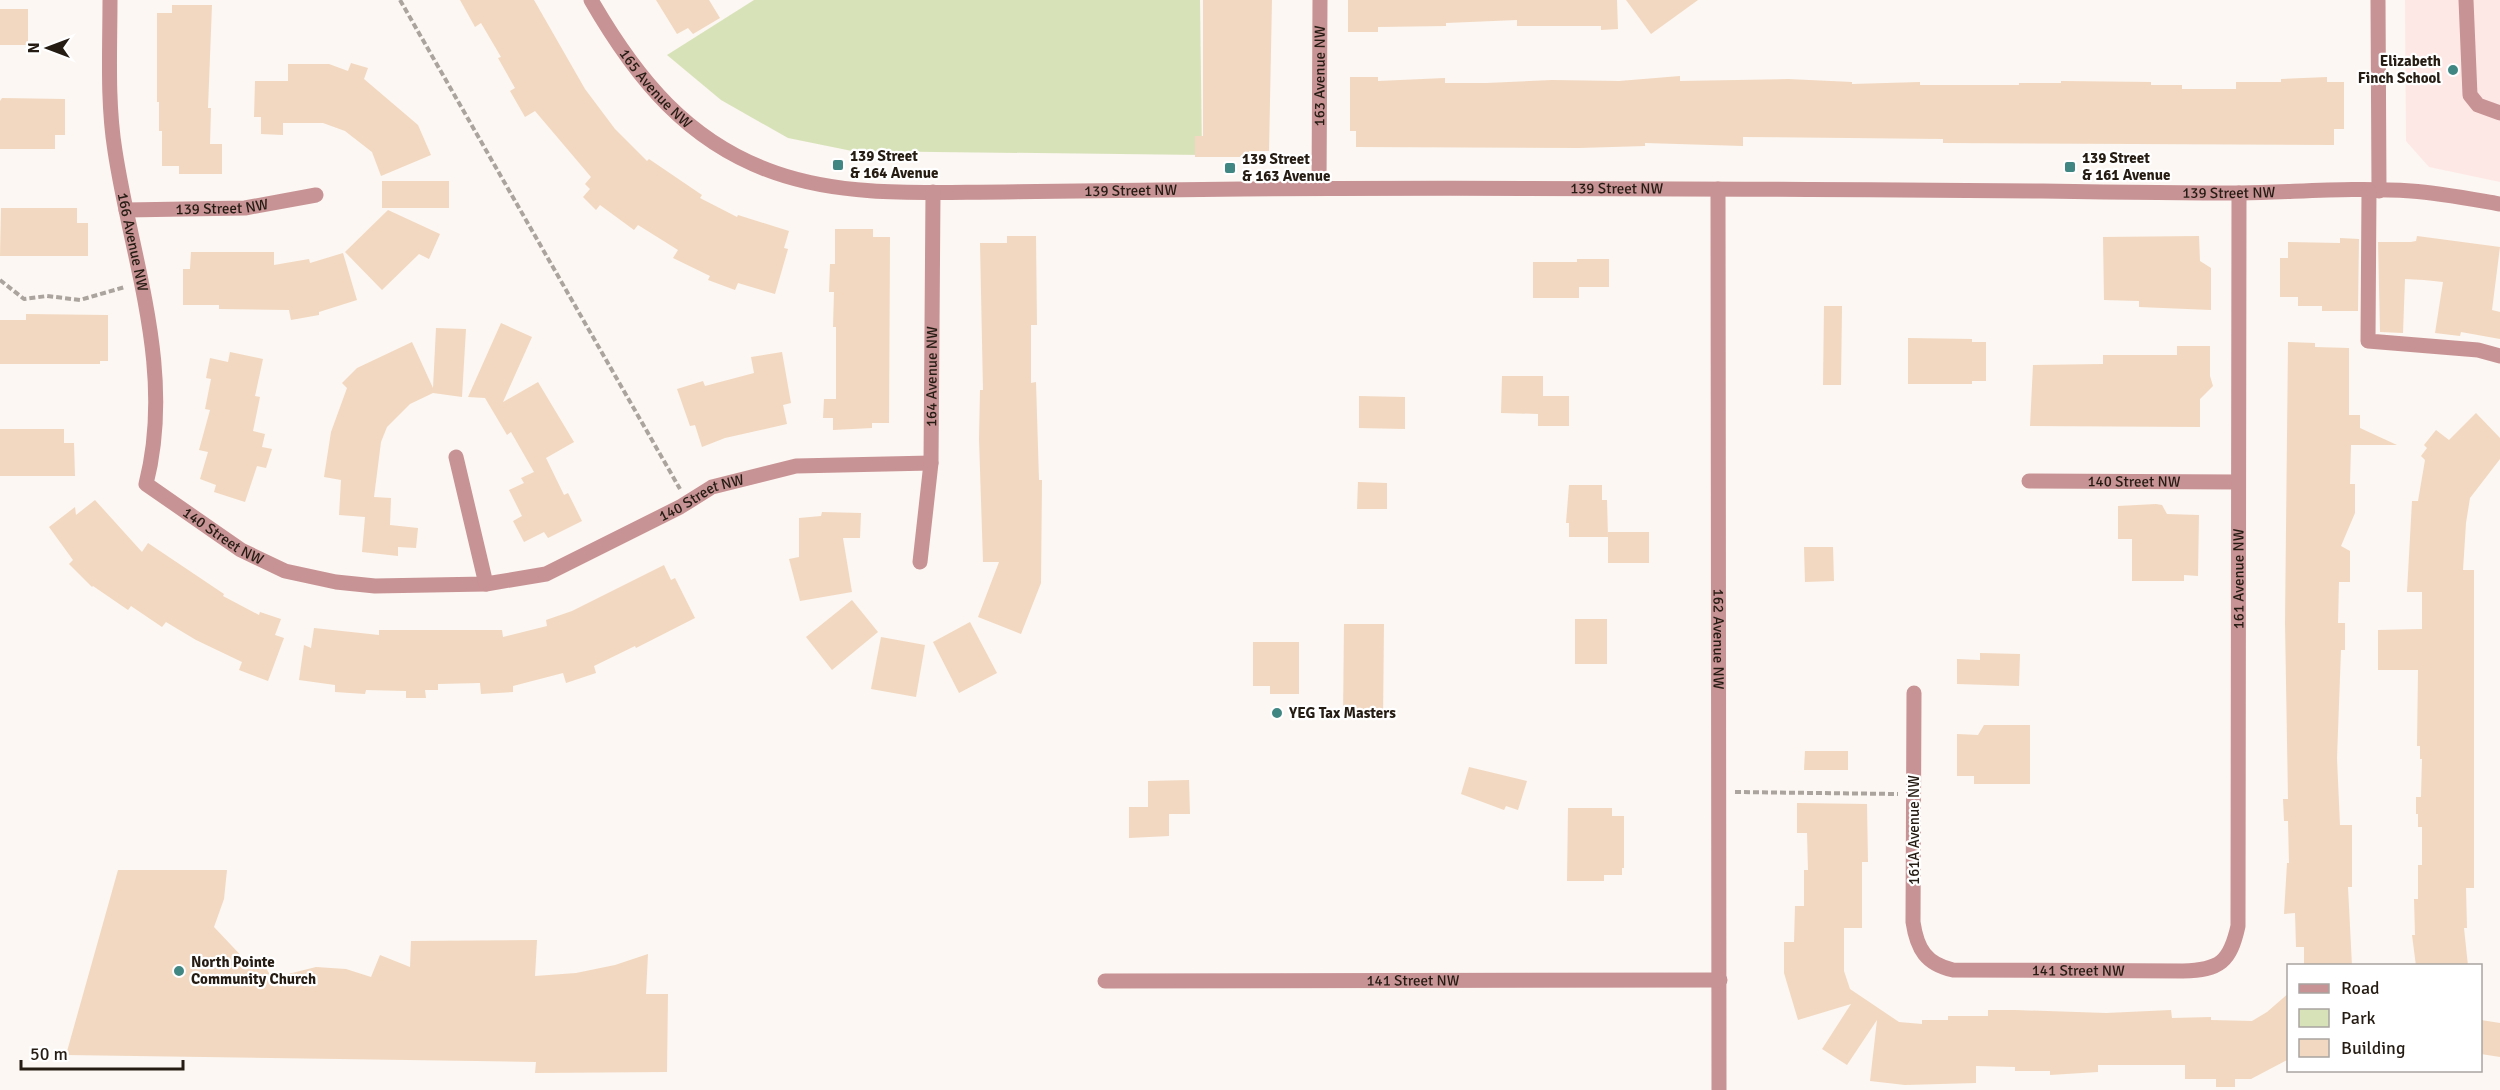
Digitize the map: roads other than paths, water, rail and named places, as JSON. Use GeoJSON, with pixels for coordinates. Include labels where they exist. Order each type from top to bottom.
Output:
{"type":"FeatureCollection","features":[{"type":"Feature","properties":{"kind":"street","name":"166 Avenue NW"},"geometry":{"type":"LineString","coordinates":[[110,0],[111,129],[152,329],[157,408],[152,460],[146,484]]}},
{"type":"Feature","properties":{"kind":"street","name":"165 Avenue NW"},"geometry":{"type":"LineString","coordinates":[[591,0],[616,44],[645,82],[698,133],[740,157]]}},
{"type":"Feature","properties":{"kind":"street","name":"163 Avenue NW"},"geometry":{"type":"LineString","coordinates":[[1319,188],[1320,0]]}},
{"type":"Feature","properties":{"kind":"street"},"geometry":{"type":"LineString","coordinates":[[2378,0],[2368,341],[2478,350],[2500,356]]}},
{"type":"Feature","properties":{"kind":"street"},"geometry":{"type":"LineString","coordinates":[[2466,0],[2470,95],[2478,105],[2500,113]]}},
{"type":"Feature","properties":{"kind":"street","name":"139 Street NW"},"geometry":{"type":"LineString","coordinates":[[740,157],[775,173],[817,184],[867,190],[933,192],[1319,188],[2239,193],[2411,191],[2500,204]]}},
{"type":"Feature","properties":{"kind":"street","name":"162 Avenue NW"},"geometry":{"type":"LineString","coordinates":[[1719,189],[1719,1090]]}},
{"type":"Feature","properties":{"kind":"street","name":"164 Avenue NW"},"geometry":{"type":"LineString","coordinates":[[920,562],[931,463],[933,192]]}},
{"type":"Feature","properties":{"kind":"street","name":"161 Avenue NW"},"geometry":{"type":"LineString","coordinates":[[2224,961],[2235,941],[2238,926],[2239,193]]}},
{"type":"Feature","properties":{"kind":"street","name":"139 Street NW"},"geometry":{"type":"LineString","coordinates":[[126,210],[245,208],[316,195]]}},
{"type":"Feature","properties":{"kind":"street"},"geometry":{"type":"LineString","coordinates":[[456,458],[486,584]]}},
{"type":"Feature","properties":{"kind":"street","name":"140 Street NW"},"geometry":{"type":"LineString","coordinates":[[146,484],[241,550],[285,571],[336,582],[375,586],[486,584],[546,573],[687,502],[712,487],[796,466],[931,463]]}},
{"type":"Feature","properties":{"kind":"street","name":"140 Street NW"},"geometry":{"type":"LineString","coordinates":[[2029,481],[2238,482]]}},
{"type":"Feature","properties":{"kind":"street","name":"161A Avenue NW"},"geometry":{"type":"LineString","coordinates":[[1914,693],[1913,922],[1916,940],[1923,954],[1931,962]]}},
{"type":"Feature","properties":{"kind":"street","name":"141 Street NW"},"geometry":{"type":"LineString","coordinates":[[1931,962],[1953,970],[2183,971],[2211,968],[2224,961]]}},
{"type":"Feature","properties":{"kind":"street","name":"141 Street NW"},"geometry":{"type":"LineString","coordinates":[[1105,981],[1720,980]]}},
{"type":"Feature","properties":{"kind":"place","name":"Elizabeth Finch School"},"geometry":{"type":"Point","coordinates":[2453,70]}},
{"type":"Feature","properties":{"kind":"place","name":"139 Street & 164 Avenue"},"geometry":{"type":"Point","coordinates":[838,165]}},
{"type":"Feature","properties":{"kind":"place","name":"139 Street & 161 Avenue"},"geometry":{"type":"Point","coordinates":[2070,167]}},
{"type":"Feature","properties":{"kind":"place","name":"139 Street & 163 Avenue"},"geometry":{"type":"Point","coordinates":[1230,168]}},
{"type":"Feature","properties":{"kind":"place","name":"YEG Tax Masters"},"geometry":{"type":"Point","coordinates":[1277,713]}},
{"type":"Feature","properties":{"kind":"place","name":"North Pointe Community Church"},"geometry":{"type":"Point","coordinates":[179,971]}}]}
